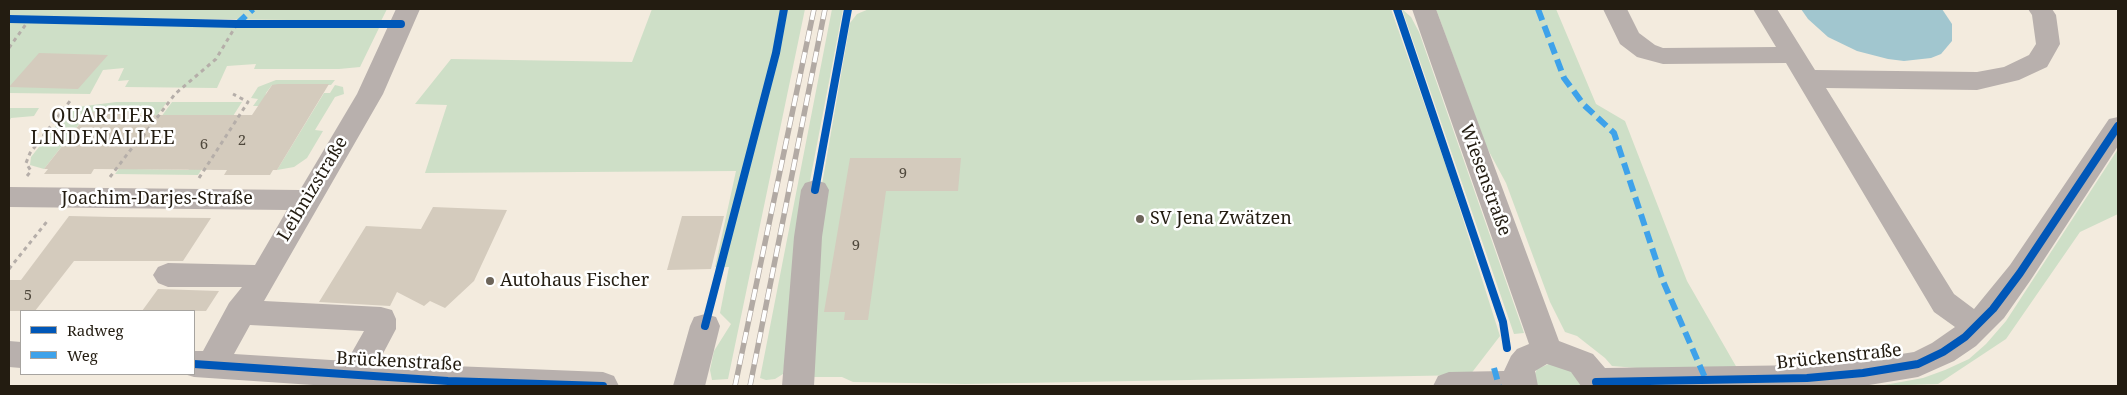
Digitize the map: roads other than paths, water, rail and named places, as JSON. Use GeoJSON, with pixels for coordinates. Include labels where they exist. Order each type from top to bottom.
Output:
{"type":"FeatureCollection","features":[{"type":"Feature","properties":{"kind":"street","name":"Wiesenstraße"},"geometry":{"type":"LineString","coordinates":[[1424,9],[1547,351]]}},
{"type":"Feature","properties":{"kind":"street"},"geometry":{"type":"LineString","coordinates":[[1615,9],[1629,38],[1646,51],[1663,56],[1977,82],[2010,74],[2038,61],[2048,44],[2044,16],[2040,9]]}},
{"type":"Feature","properties":{"kind":"street"},"geometry":{"type":"LineString","coordinates":[[1765,9],[1944,303],[1977,327]]}},
{"type":"Feature","properties":{"kind":"street","name":"Leibnizstraße"},"geometry":{"type":"LineString","coordinates":[[202,365],[240,312],[370,94],[405,16]]}},
{"type":"Feature","properties":{"kind":"street","name":"Brückenstraße"},"geometry":{"type":"LineString","coordinates":[[1597,384],[1806,378],[1863,373],[1918,364],[1943,352],[1977,327],[2020,273],[2118,126]]}},
{"type":"Feature","properties":{"kind":"street"},"geometry":{"type":"LineString","coordinates":[[798,386],[808,236],[815,190]]}},
{"type":"Feature","properties":{"kind":"street","name":"Joachim-Darjes-Straße"},"geometry":{"type":"LineString","coordinates":[[10,197],[306,200]]}},
{"type":"Feature","properties":{"kind":"street"},"geometry":{"type":"LineString","coordinates":[[168,275],[251,275]]}},
{"type":"Feature","properties":{"kind":"street"},"geometry":{"type":"LineString","coordinates":[[240,312],[381,319],[381,329],[355,375]]}},
{"type":"Feature","properties":{"kind":"street"},"geometry":{"type":"LineString","coordinates":[[689,386],[706,326]]}},
{"type":"Feature","properties":{"kind":"street"},"geometry":{"type":"LineString","coordinates":[[1449,386],[1522,385],[1519,374],[1522,365],[1528,358],[1547,351],[1571,356],[1591,372],[1597,384]]}},
{"type":"Feature","properties":{"kind":"street","name":"Brückenstraße"},"geometry":{"type":"LineString","coordinates":[[202,365],[355,375],[603,386]]}},
{"type":"Feature","properties":{"kind":"water"},"geometry":{"type":"Polygon","coordinates":[[[1801,9],[1942,9],[1952,24],[1952,41],[1941,54],[1931,58],[1904,61],[1888,59],[1857,51],[1828,37],[1808,19],[1801,9]]]}},
{"type":"Feature","properties":{"kind":"railway"},"geometry":{"type":"LineString","coordinates":[[735,386],[814,9]]}},
{"type":"Feature","properties":{"kind":"railway"},"geometry":{"type":"LineString","coordinates":[[750,386],[825,9]]}},
{"type":"Feature","properties":{"kind":"place","name":"SV Jena Zwätzen"},"geometry":{"type":"Point","coordinates":[1140,219]}},
{"type":"Feature","properties":{"kind":"place","name":"Autohaus Fischer"},"geometry":{"type":"Point","coordinates":[490,281]}},
{"type":"Feature","properties":{"kind":"district","name":"QUARTIER LINDENALLEE"},"geometry":{"type":"Point","coordinates":[103,128]}}]}
